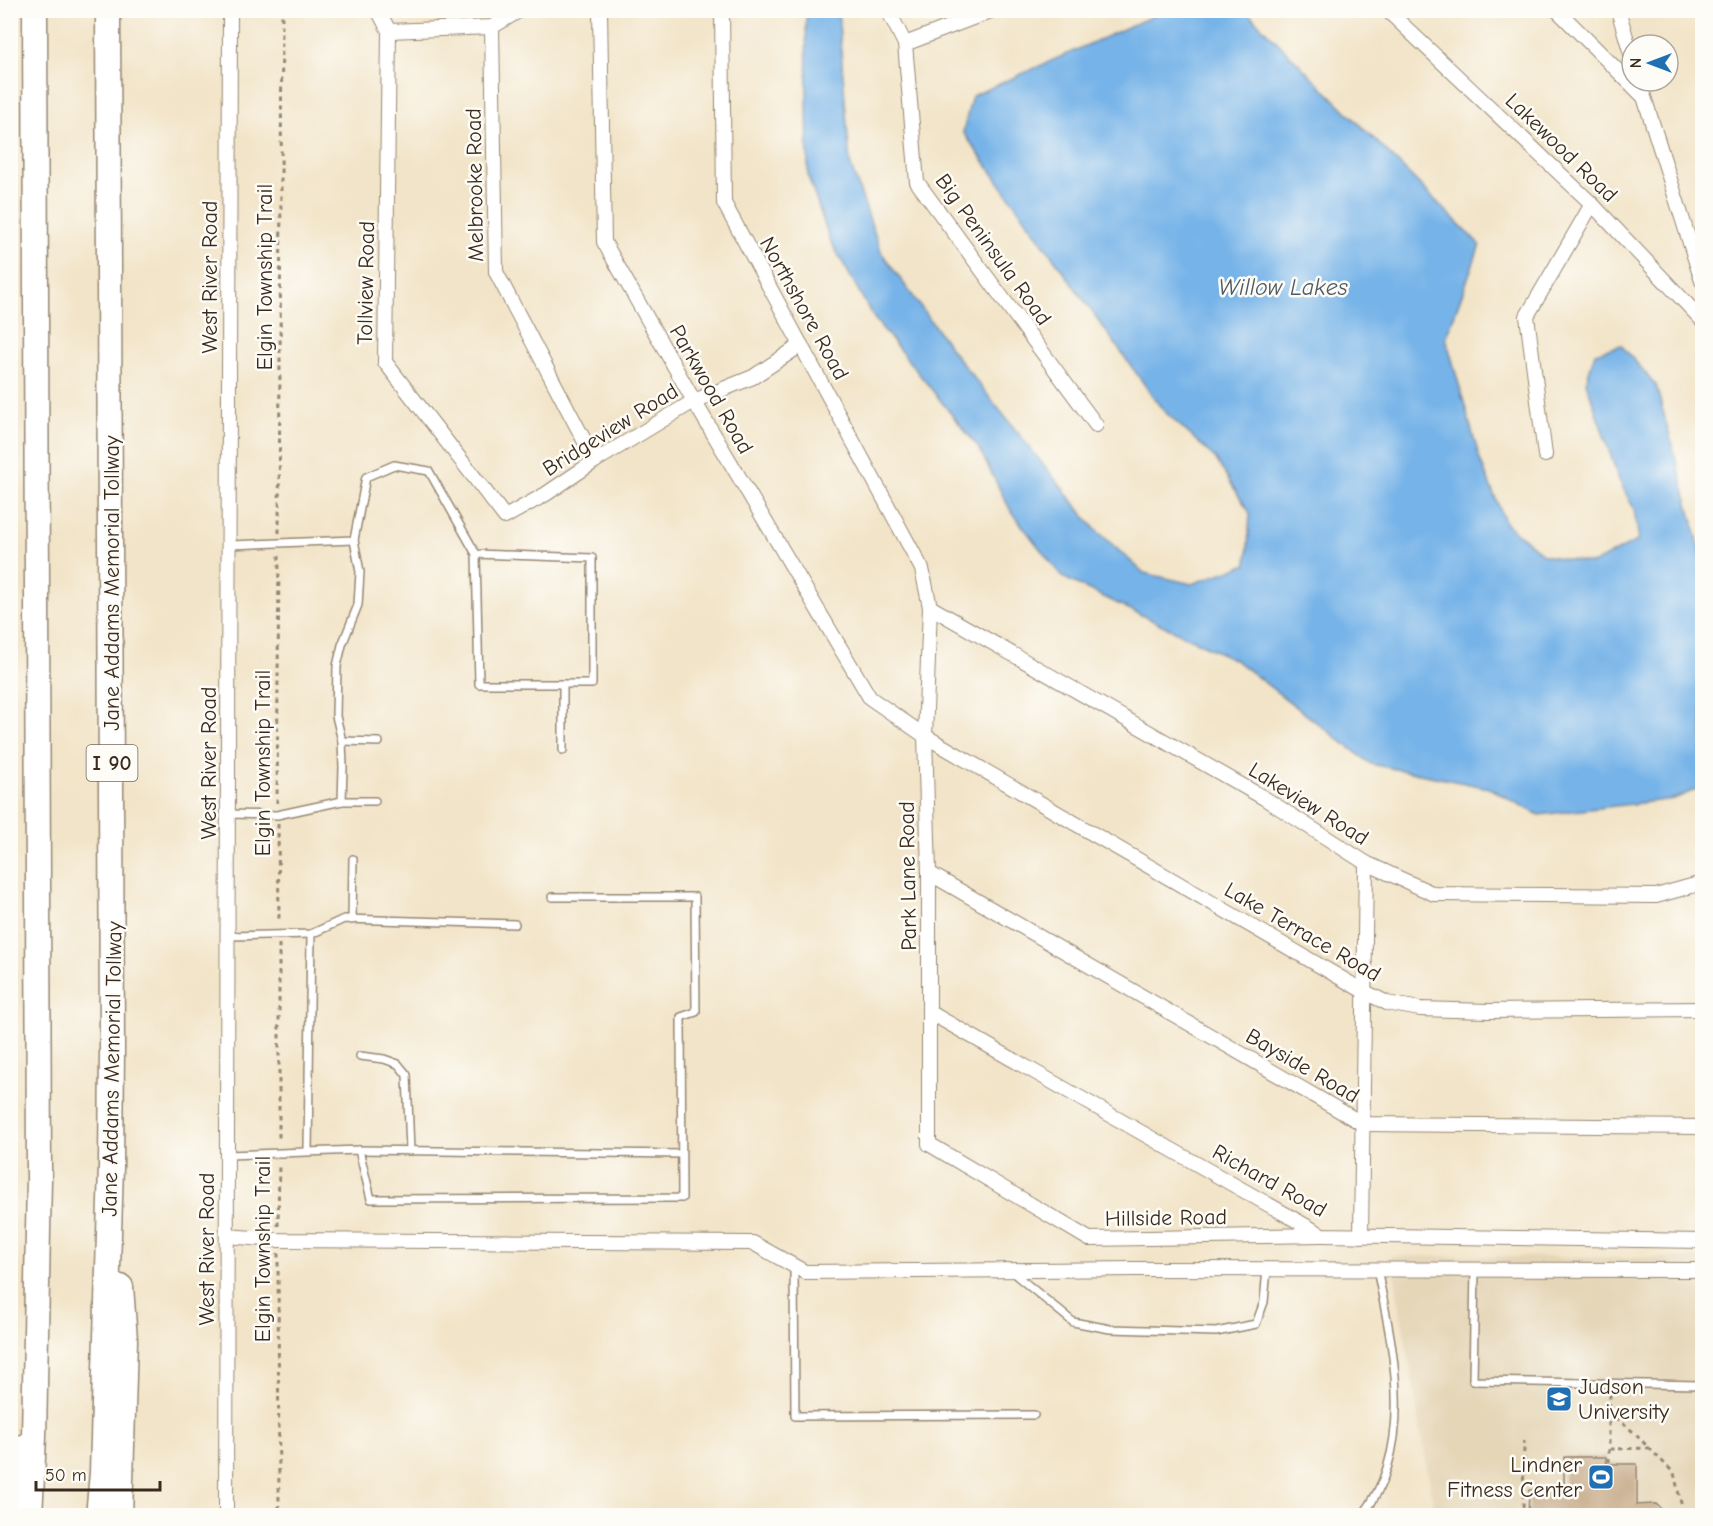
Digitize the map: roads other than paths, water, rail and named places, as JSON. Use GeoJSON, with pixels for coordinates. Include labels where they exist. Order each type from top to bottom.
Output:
{"type":"FeatureCollection","features":[{"type":"Feature","properties":{"kind":"highway"},"geometry":{"type":"LineString","coordinates":[[30,1515],[39,1179],[35,10]]}},
{"type":"Feature","properties":{"kind":"highway","name":"Jane Addams Memorial Tollway"},"geometry":{"type":"LineString","coordinates":[[98,1515],[102,1473],[111,1166],[112,846],[108,10]]}},
{"type":"Feature","properties":{"kind":"highway"},"geometry":{"type":"LineString","coordinates":[[111,1166],[125,1340],[120,1515]]}},
{"type":"Feature","properties":{"kind":"highway"},"geometry":{"type":"LineString","coordinates":[[10,1505],[34,1398]]}},
{"type":"Feature","properties":{"kind":"street","name":"West River Road"},"geometry":{"type":"LineString","coordinates":[[226,1515],[230,10]]}},
{"type":"Feature","properties":{"kind":"street","name":"Tollview Road"},"geometry":{"type":"LineString","coordinates":[[378,10],[389,31],[385,362],[505,517]]}},
{"type":"Feature","properties":{"kind":"street"},"geometry":{"type":"LineString","coordinates":[[389,31],[492,27],[520,10]]}},
{"type":"Feature","properties":{"kind":"street","name":"Parkwood Road"},"geometry":{"type":"LineString","coordinates":[[600,10],[604,242],[694,401],[870,698],[925,736]]}},
{"type":"Feature","properties":{"kind":"street","name":"Northshore Road"},"geometry":{"type":"LineString","coordinates":[[722,10],[724,203],[922,569],[930,607]]}},
{"type":"Feature","properties":{"kind":"street","name":"Big Peninsula Road"},"geometry":{"type":"LineString","coordinates":[[888,10],[905,44],[917,182],[1096,424]]}},
{"type":"Feature","properties":{"kind":"street"},"geometry":{"type":"LineString","coordinates":[[905,44],[993,10]]}},
{"type":"Feature","properties":{"kind":"street","name":"Lakewood Road"},"geometry":{"type":"LineString","coordinates":[[1387,10],[1592,204],[1702,320]]}},
{"type":"Feature","properties":{"kind":"street"},"geometry":{"type":"LineString","coordinates":[[1557,10],[1644,96]]}},
{"type":"Feature","properties":{"kind":"street"},"geometry":{"type":"LineString","coordinates":[[1618,10],[1625,33]]}},
{"type":"Feature","properties":{"kind":"street","name":"Melbrooke Road"},"geometry":{"type":"LineString","coordinates":[[492,27],[496,272],[595,461]]}},
{"type":"Feature","properties":{"kind":"street"},"geometry":{"type":"LineString","coordinates":[[1643,93],[1702,280]]}},
{"type":"Feature","properties":{"kind":"street"},"geometry":{"type":"LineString","coordinates":[[1545,455],[1527,316],[1592,204]]}},
{"type":"Feature","properties":{"kind":"street","name":"Bridgeview Road"},"geometry":{"type":"LineString","coordinates":[[505,517],[546,494],[595,461],[694,401],[753,377],[801,345]]}},
{"type":"Feature","properties":{"kind":"street","name":"Park Lane Road"},"geometry":{"type":"LineString","coordinates":[[928,1144],[928,873],[925,736],[930,607]]}},
{"type":"Feature","properties":{"kind":"street","name":"Lakeview Road"},"geometry":{"type":"LineString","coordinates":[[930,607],[1264,798],[1366,863],[1434,894],[1656,896],[1702,883]]}},
{"type":"Feature","properties":{"kind":"street","name":"Lake Terrace Road"},"geometry":{"type":"LineString","coordinates":[[925,736],[1387,1003],[1420,1009],[1488,1011],[1702,1009]]}},
{"type":"Feature","properties":{"kind":"street"},"geometry":{"type":"LineString","coordinates":[[1361,1236],[1366,863]]}},
{"type":"Feature","properties":{"kind":"street","name":"Bayside Road"},"geometry":{"type":"LineString","coordinates":[[928,873],[1363,1124],[1702,1127]]}},
{"type":"Feature","properties":{"kind":"street","name":"Richard Road"},"geometry":{"type":"LineString","coordinates":[[929,1012],[1322,1235],[1702,1240]]}},
{"type":"Feature","properties":{"kind":"street","name":"Hillside Road"},"geometry":{"type":"LineString","coordinates":[[928,1144],[1089,1239],[1322,1235]]}},
{"type":"Feature","properties":{"kind":"street"},"geometry":{"type":"LineString","coordinates":[[227,1236],[278,1240],[753,1243],[805,1272],[1267,1269],[1702,1270]]}},
{"type":"Feature","properties":{"kind":"lane"},"geometry":{"type":"LineString","coordinates":[[342,801],[342,741],[336,716],[337,666],[342,645],[358,605],[360,572],[354,540],[366,477],[394,465],[429,471],[476,554],[479,684],[592,684],[592,558],[476,554]]}},
{"type":"Feature","properties":{"kind":"lane"},"geometry":{"type":"LineString","coordinates":[[229,545],[354,540]]}},
{"type":"Feature","properties":{"kind":"lane"},"geometry":{"type":"LineString","coordinates":[[564,685],[564,750]]}},
{"type":"Feature","properties":{"kind":"lane"},"geometry":{"type":"LineString","coordinates":[[342,741],[379,742]]}},
{"type":"Feature","properties":{"kind":"lane"},"geometry":{"type":"LineString","coordinates":[[229,814],[278,815],[342,801],[375,801]]}},
{"type":"Feature","properties":{"kind":"lane"},"geometry":{"type":"LineString","coordinates":[[352,920],[353,859]]}},
{"type":"Feature","properties":{"kind":"lane"},"geometry":{"type":"LineString","coordinates":[[359,1150],[371,1199],[682,1198],[681,1017],[696,1012],[695,897],[552,897]]}},
{"type":"Feature","properties":{"kind":"lane"},"geometry":{"type":"LineString","coordinates":[[228,936],[311,934],[344,919],[515,924]]}},
{"type":"Feature","properties":{"kind":"lane"},"geometry":{"type":"LineString","coordinates":[[308,1151],[311,934]]}},
{"type":"Feature","properties":{"kind":"lane"},"geometry":{"type":"LineString","coordinates":[[360,1056],[384,1059],[398,1064],[407,1076],[410,1151]]}},
{"type":"Feature","properties":{"kind":"lane"},"geometry":{"type":"LineString","coordinates":[[228,1155],[359,1150],[681,1154]]}},
{"type":"Feature","properties":{"kind":"lane"},"geometry":{"type":"LineString","coordinates":[[794,1266],[795,1416],[1034,1415]]}},
{"type":"Feature","properties":{"kind":"lane"},"geometry":{"type":"LineString","coordinates":[[1009,1270],[1073,1322],[1110,1329],[1216,1332],[1256,1324],[1264,1302],[1267,1269]]}},
{"type":"Feature","properties":{"kind":"lane"},"geometry":{"type":"LineString","coordinates":[[1362,1515],[1385,1479],[1395,1436],[1397,1399],[1387,1318],[1377,1269]]}},
{"type":"Feature","properties":{"kind":"lane"},"geometry":{"type":"LineString","coordinates":[[1475,1269],[1473,1381],[1702,1385]]}},
{"type":"Feature","properties":{"kind":"water","name":"Willow Lakes"},"geometry":{"type":"Polygon","coordinates":[[[806,11],[838,11],[850,163],[881,252],[954,353],[1095,529],[1144,573],[1192,584],[1247,564],[1250,513],[1215,458],[1162,409],[963,132],[972,96],[1164,11],[1246,11],[1480,245],[1446,338],[1480,460],[1506,524],[1544,555],[1592,564],[1639,540],[1634,509],[1619,480],[1586,382],[1595,353],[1621,345],[1656,385],[1702,556],[1702,787],[1674,799],[1539,815],[1489,788],[1371,764],[1235,660],[1062,577],[1011,511],[978,447],[874,318],[830,240],[808,176],[806,11]]]}},
{"type":"Feature","properties":{"kind":"place","name":"Judson University"},"geometry":{"type":"Point","coordinates":[1559,1399]}},
{"type":"Feature","properties":{"kind":"place","name":"Lindner Fitness Center"},"geometry":{"type":"Point","coordinates":[1601,1477]}}]}
